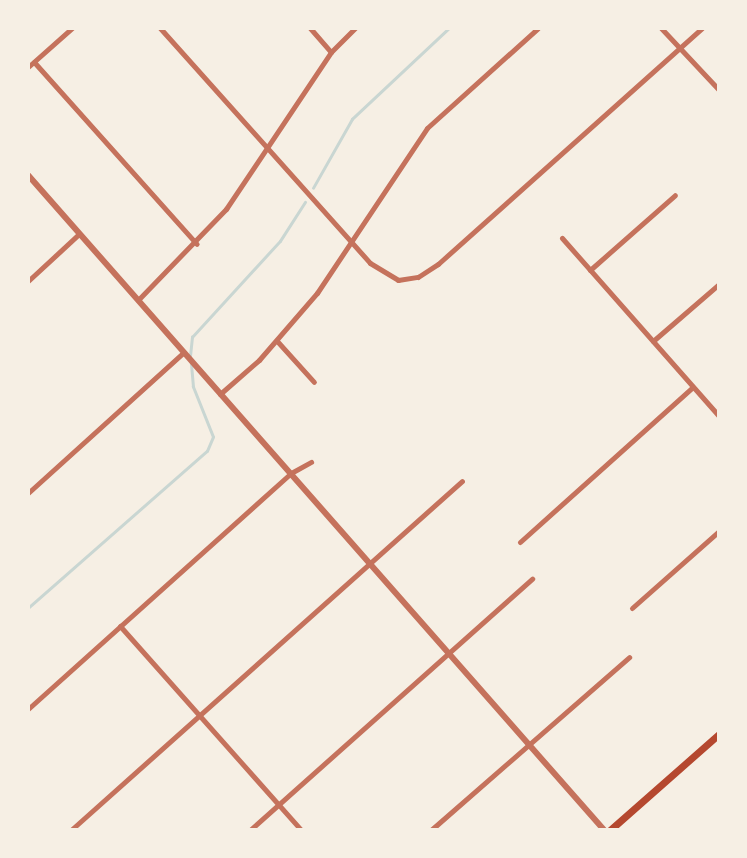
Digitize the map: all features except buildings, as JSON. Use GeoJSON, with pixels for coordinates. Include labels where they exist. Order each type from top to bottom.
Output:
{"type":"FeatureCollection","features":[{"type":"Feature","properties":{"kind":"main road"},"geometry":{"type":"LineString","coordinates":[[610,830],[719,734]]}},
{"type":"Feature","properties":{"kind":"street"},"geometry":{"type":"LineString","coordinates":[[28,67],[72,28]]}},
{"type":"Feature","properties":{"kind":"street"},"geometry":{"type":"LineString","coordinates":[[160,28],[351,242],[388,276],[408,279],[425,274],[702,28]]}},
{"type":"Feature","properties":{"kind":"street"},"geometry":{"type":"LineString","coordinates":[[310,28],[331,52]]}},
{"type":"Feature","properties":{"kind":"street"},"geometry":{"type":"LineString","coordinates":[[138,300],[197,244],[226,209],[265,145],[331,52],[355,28]]}},
{"type":"Feature","properties":{"kind":"street"},"geometry":{"type":"LineString","coordinates":[[220,394],[277,341],[317,293],[427,128],[538,28]]}},
{"type":"Feature","properties":{"kind":"street"},"geometry":{"type":"LineString","coordinates":[[661,28],[719,90]]}},
{"type":"Feature","properties":{"kind":"street"},"geometry":{"type":"LineString","coordinates":[[34,62],[197,244]]}},
{"type":"Feature","properties":{"kind":"street"},"geometry":{"type":"LineString","coordinates":[[28,175],[604,830]]}},
{"type":"Feature","properties":{"kind":"street"},"geometry":{"type":"LineString","coordinates":[[590,270],[675,195]]}},
{"type":"Feature","properties":{"kind":"street"},"geometry":{"type":"LineString","coordinates":[[28,281],[79,234]]}},
{"type":"Feature","properties":{"kind":"street"},"geometry":{"type":"LineString","coordinates":[[562,238],[718,414]]}},
{"type":"Feature","properties":{"kind":"street"},"geometry":{"type":"LineString","coordinates":[[653,341],[719,284]]}},
{"type":"Feature","properties":{"kind":"street"},"geometry":{"type":"LineString","coordinates":[[277,341],[314,382]]}},
{"type":"Feature","properties":{"kind":"street"},"geometry":{"type":"LineString","coordinates":[[28,493],[184,352]]}},
{"type":"Feature","properties":{"kind":"street"},"geometry":{"type":"LineString","coordinates":[[520,542],[693,387]]}},
{"type":"Feature","properties":{"kind":"street"},"geometry":{"type":"LineString","coordinates":[[28,709],[291,473],[310,462]]}},
{"type":"Feature","properties":{"kind":"street"},"geometry":{"type":"LineString","coordinates":[[71,830],[463,481]]}},
{"type":"Feature","properties":{"kind":"street"},"geometry":{"type":"LineString","coordinates":[[632,608],[719,531]]}},
{"type":"Feature","properties":{"kind":"street"},"geometry":{"type":"LineString","coordinates":[[250,830],[532,579]]}},
{"type":"Feature","properties":{"kind":"street"},"geometry":{"type":"LineString","coordinates":[[120,626],[301,830]]}},
{"type":"Feature","properties":{"kind":"street"},"geometry":{"type":"LineString","coordinates":[[431,830],[629,657]]}},
{"type":"Feature","properties":{"kind":"waterway"},"geometry":{"type":"LineString","coordinates":[[313,188],[352,119],[449,28]]}},
{"type":"Feature","properties":{"kind":"waterway"},"geometry":{"type":"LineString","coordinates":[[190,356],[192,337],[280,241],[305,202]]}},
{"type":"Feature","properties":{"kind":"waterway"},"geometry":{"type":"LineString","coordinates":[[28,608],[207,451],[213,437],[193,387],[191,363]]}}]}
